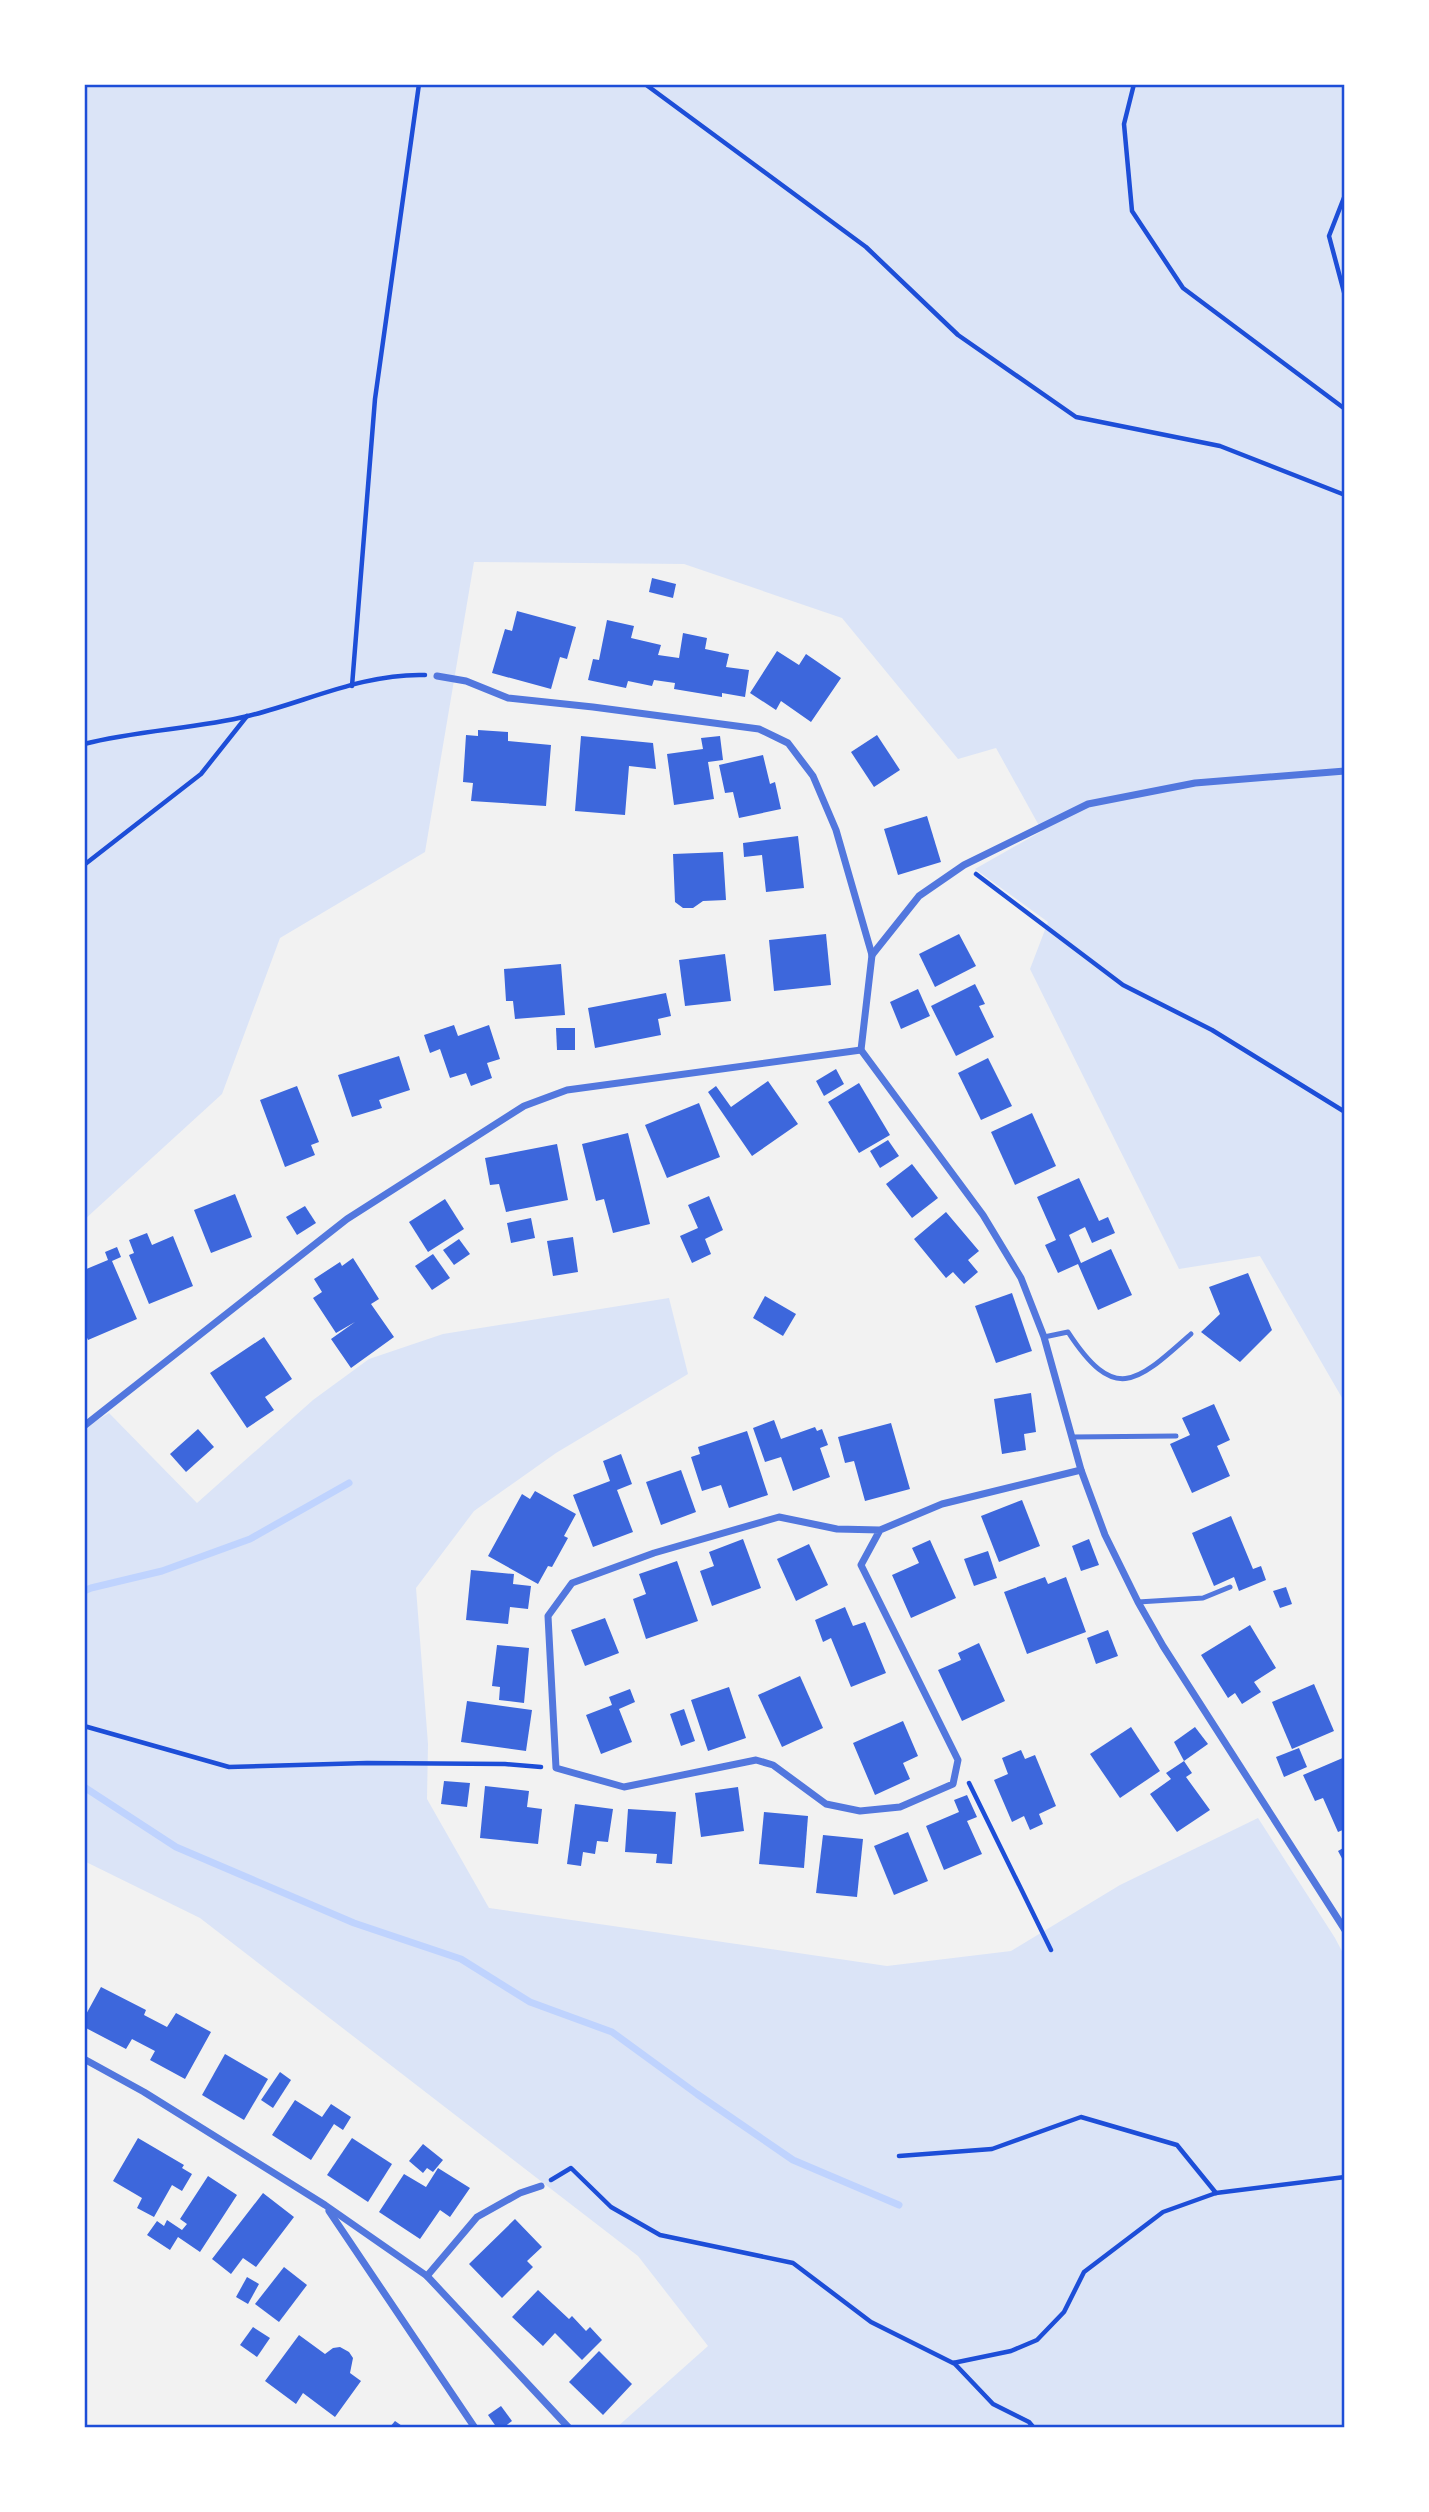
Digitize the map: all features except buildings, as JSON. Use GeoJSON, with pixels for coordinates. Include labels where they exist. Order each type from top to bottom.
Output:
{"type":"FeatureCollection","features":[{"type":"Feature","properties":{"kind":"street"},"geometry":{"type":"LineString","coordinates":[[436,676],[466,681],[508,698],[759,729],[788,743],[813,776],[836,830],[872,955],[861,1050],[983,1215],[1021,1278],[1044,1338],[1081,1470],[1105,1535],[1138,1602],[1163,1646],[1345,1930]]}},
{"type":"Feature","properties":{"kind":"street"},"geometry":{"type":"LineString","coordinates":[[872,955],[919,895],[964,865],[1088,804],[1195,783],[1345,771]]}},
{"type":"Feature","properties":{"kind":"street"},"geometry":{"type":"LineString","coordinates":[[84,1426],[347,1219],[524,1106],[567,1090],[861,1050]]}},
{"type":"Feature","properties":{"kind":"street"},"geometry":{"type":"LineString","coordinates":[[880,1530],[860,1565],[958,1760],[953,1784],[900,1807],[860,1811],[826,1804],[773,1765],[756,1760],[624,1787],[556,1768],[548,1616],[572,1583],[654,1553],[779,1517],[837,1530],[880,1530],[942,1504],[1081,1470]]}},
{"type":"Feature","properties":{"kind":"street"},"geometry":{"type":"LineString","coordinates":[[84,2059],[144,2092],[325,2205],[427,2276],[569,2428]]}},
{"type":"Feature","properties":{"kind":"street"},"geometry":{"type":"LineString","coordinates":[[427,2276],[477,2217],[520,2193],[541,2186]]}},
{"type":"Feature","properties":{"kind":"street"},"geometry":{"type":"LineString","coordinates":[[325,2205],[475,2428]]}},
{"type":"Feature","properties":{"kind":"lane"},"geometry":{"type":"LineString","coordinates":[[1044,1338],[1068,1332],[1083,1355],[1095,1367],[1111,1378],[1123,1379],[1145,1373],[1191,1334]]}},
{"type":"Feature","properties":{"kind":"lane"},"geometry":{"type":"LineString","coordinates":[[1072,1437],[1176,1436]]}},
{"type":"Feature","properties":{"kind":"lane"},"geometry":{"type":"LineString","coordinates":[[1138,1602],[1203,1598],[1216,1595],[1230,1587]]}},
{"type":"Feature","properties":{"kind":"path"},"geometry":{"type":"LineString","coordinates":[[352,686],[375,399],[419,84]]}},
{"type":"Feature","properties":{"kind":"path"},"geometry":{"type":"LineString","coordinates":[[645,84],[866,247],[958,335],[1076,417],[1220,446],[1345,495]]}},
{"type":"Feature","properties":{"kind":"path"},"geometry":{"type":"LineString","coordinates":[[1134,84],[1124,124],[1132,211],[1183,288],[1345,409]]}},
{"type":"Feature","properties":{"kind":"path"},"geometry":{"type":"LineString","coordinates":[[1345,195],[1329,236],[1345,296]]}},
{"type":"Feature","properties":{"kind":"path"},"geometry":{"type":"LineString","coordinates":[[84,744],[247,716],[403,674],[436,676]]}},
{"type":"Feature","properties":{"kind":"path"},"geometry":{"type":"LineString","coordinates":[[84,865],[201,774],[247,716]]}},
{"type":"Feature","properties":{"kind":"path"},"geometry":{"type":"LineString","coordinates":[[964,865],[1123,985],[1212,1030],[1345,1112]]}},
{"type":"Feature","properties":{"kind":"path"},"geometry":{"type":"LineString","coordinates":[[84,1726],[229,1767],[367,1763],[505,1764],[556,1768]]}},
{"type":"Feature","properties":{"kind":"path"},"geometry":{"type":"LineString","coordinates":[[958,1760],[1051,1950]]}},
{"type":"Feature","properties":{"kind":"path"},"geometry":{"type":"LineString","coordinates":[[899,2156],[992,2150],[1081,2117],[1177,2145],[1216,2193]]}},
{"type":"Feature","properties":{"kind":"path"},"geometry":{"type":"LineString","coordinates":[[541,2186],[571,2168],[611,2207],[660,2235],[793,2263],[871,2322],[953,2363],[993,2404],[1029,2422],[1034,2428]]}},
{"type":"Feature","properties":{"kind":"path"},"geometry":{"type":"LineString","coordinates":[[953,2363],[1010,2351],[1037,2340],[1064,2312],[1084,2272],[1163,2212],[1216,2193],[1345,2177]]}},
{"type":"Feature","properties":{"kind":"shaded area"},"geometry":{"type":"Polygon","coordinates":[[[84,84],[1345,84],[1345,1403],[1260,1256],[1179,1269],[1030,969],[1048,922],[975,869],[1042,831],[996,748],[958,759],[842,618],[684,564],[474,562],[425,852],[280,938],[222,1094],[84,1220],[84,84]]]}},
{"type":"Feature","properties":{"kind":"shaded area"},"geometry":{"type":"Polygon","coordinates":[[[669,1298],[688,1374],[556,1453],[474,1511],[416,1588],[428,1744],[427,1799],[489,1908],[887,1966],[1011,1951],[1120,1885],[1258,1818],[1345,1957],[1345,2428],[616,2428],[708,2346],[638,2256],[200,1918],[84,1861],[84,1428],[109,1413],[197,1503],[313,1400],[369,1359],[443,1334],[669,1298]]]}},
{"type":"Feature","properties":{"kind":"waterway"},"geometry":{"type":"LineString","coordinates":[[84,1591],[162,1571],[250,1539],[349,1483]]}},
{"type":"Feature","properties":{"kind":"waterway"},"geometry":{"type":"LineString","coordinates":[[84,1787],[176,1847],[354,1923],[461,1959],[530,2002],[612,2032],[793,2160],[899,2205]]}}]}
